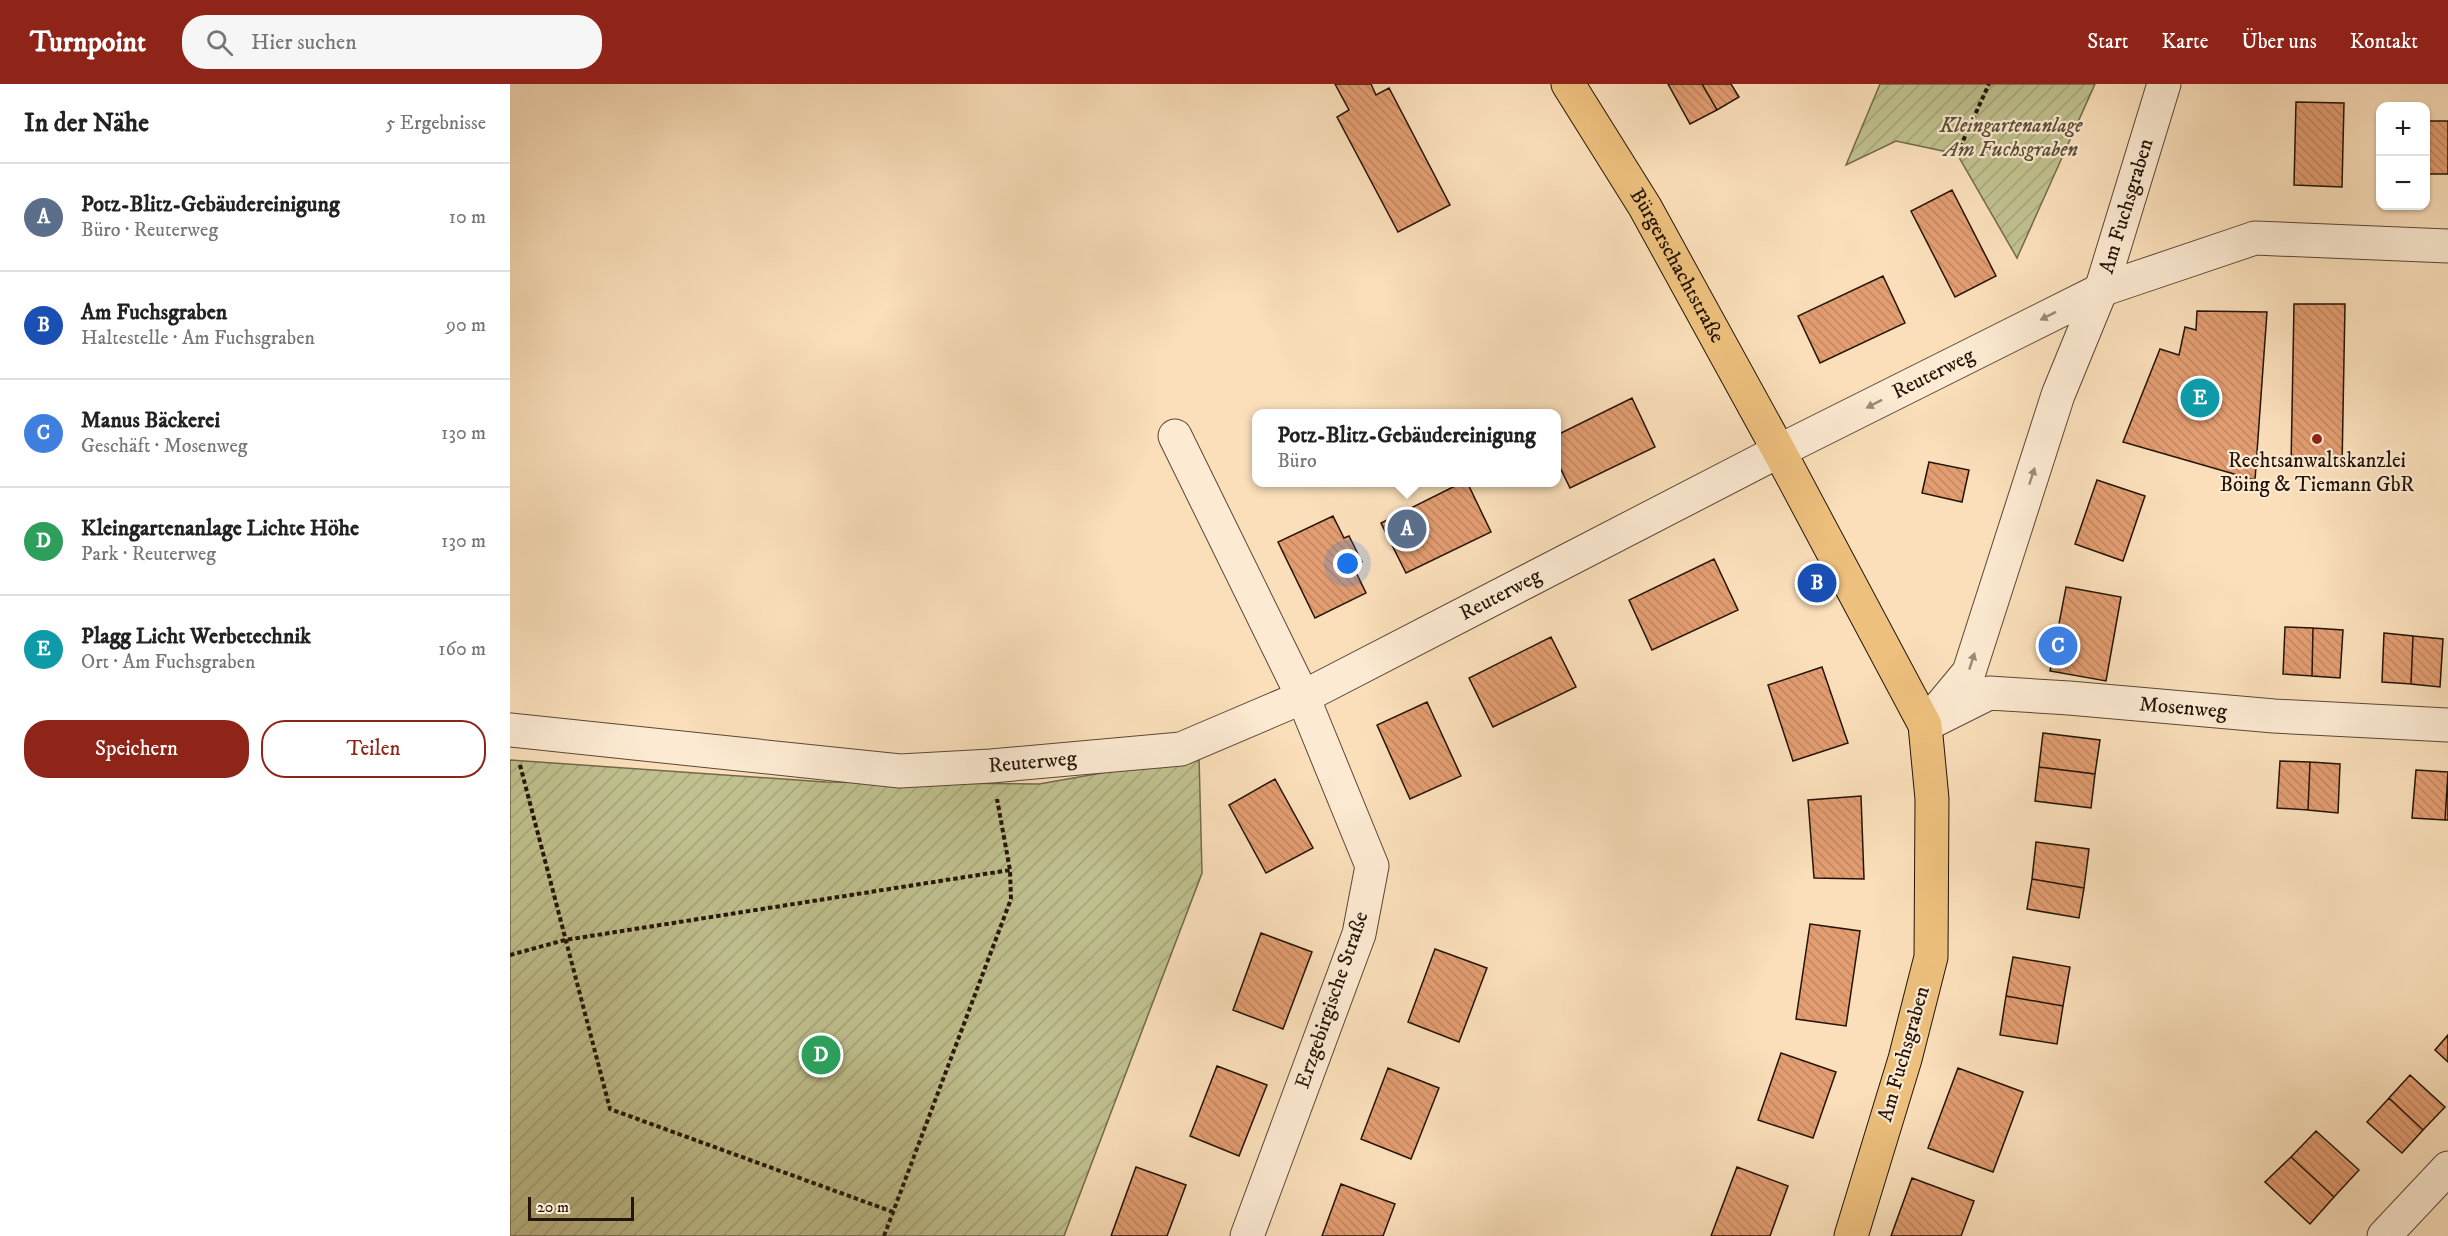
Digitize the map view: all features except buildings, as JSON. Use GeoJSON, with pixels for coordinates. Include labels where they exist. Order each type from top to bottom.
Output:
{"type":"FeatureCollection","features":[{"type":"Feature","properties":{"kind":"main road","name":"Bürgerschachtstraße"},"geometry":{"type":"LineString","coordinates":[[1568,84],[1645,207],[1779,451]]}},
{"type":"Feature","properties":{"kind":"main road","name":"Am Fuchsgraben"},"geometry":{"type":"LineString","coordinates":[[1779,451],[1925,725],[1932,800],[1931,957],[1905,1059],[1851,1236]]}},
{"type":"Feature","properties":{"kind":"street","name":"Am Fuchsgraben"},"geometry":{"type":"LineString","coordinates":[[1925,725],[1969,672],[2058,395],[2101,290],[2164,84]]}},
{"type":"Feature","properties":{"kind":"street","name":"Reuterweg"},"geometry":{"type":"LineString","coordinates":[[511,730],[900,771],[1181,750],[1303,697],[1779,451],[2101,290],[2255,238],[2448,246]]}},
{"type":"Feature","properties":{"kind":"street","name":"Erzgebirgische Straße"},"geometry":{"type":"LineString","coordinates":[[1175,436],[1303,697],[1372,866],[1359,934],[1248,1236]]}},
{"type":"Feature","properties":{"kind":"street","name":"Mosenweg"},"geometry":{"type":"LineString","coordinates":[[1925,725],[1989,693],[2274,716],[2448,725]]}},
{"type":"Feature","properties":{"kind":"street"},"geometry":{"type":"LineString","coordinates":[[2384,1236],[2448,1168]]}},
{"type":"Feature","properties":{"kind":"path"},"geometry":{"type":"LineString","coordinates":[[1957,154],[1989,84]]}},
{"type":"Feature","properties":{"kind":"path"},"geometry":{"type":"LineString","coordinates":[[511,730],[610,1109],[893,1212]]}},
{"type":"Feature","properties":{"kind":"path"},"geometry":{"type":"LineString","coordinates":[[884,1236],[1011,898],[1010,870],[991,766]]}},
{"type":"Feature","properties":{"kind":"path"},"geometry":{"type":"LineString","coordinates":[[510,955],[565,940],[1010,870]]}},
{"type":"Feature","properties":{"kind":"green space","name":"Kleingartenanlage Am Fuchsgraben"},"geometry":{"type":"Polygon","coordinates":[[[1880,84],[2095,84],[2017,258],[1957,154],[1896,141],[1846,165],[1880,84]]]}},
{"type":"Feature","properties":{"kind":"green space"},"geometry":{"type":"Polygon","coordinates":[[[1199,756],[1202,873],[1064,1236],[510,1236],[510,760],[826,782],[1039,784],[1199,756]]]}},
{"type":"Feature","properties":{"kind":"place","name":"Plagg Licht Werbetechnik"},"geometry":{"type":"Point","coordinates":[2200,398]}},
{"type":"Feature","properties":{"kind":"place","name":"Rechtsanwaltskanzlei Böing & Tiemann GbR"},"geometry":{"type":"Point","coordinates":[2317,439]}},
{"type":"Feature","properties":{"kind":"place","name":"Potz-Blitz-Gebäudereinigung"},"geometry":{"type":"Point","coordinates":[1407,529]}},
{"type":"Feature","properties":{"kind":"place","name":"Am Fuchsgraben"},"geometry":{"type":"Point","coordinates":[1817,583]}},
{"type":"Feature","properties":{"kind":"place","name":"Manus Bäckerei"},"geometry":{"type":"Point","coordinates":[2058,646]}},
{"type":"Feature","properties":{"kind":"place","name":"Kleingartenanlage Lichte Höhe"},"geometry":{"type":"Point","coordinates":[821,1055]}}]}
